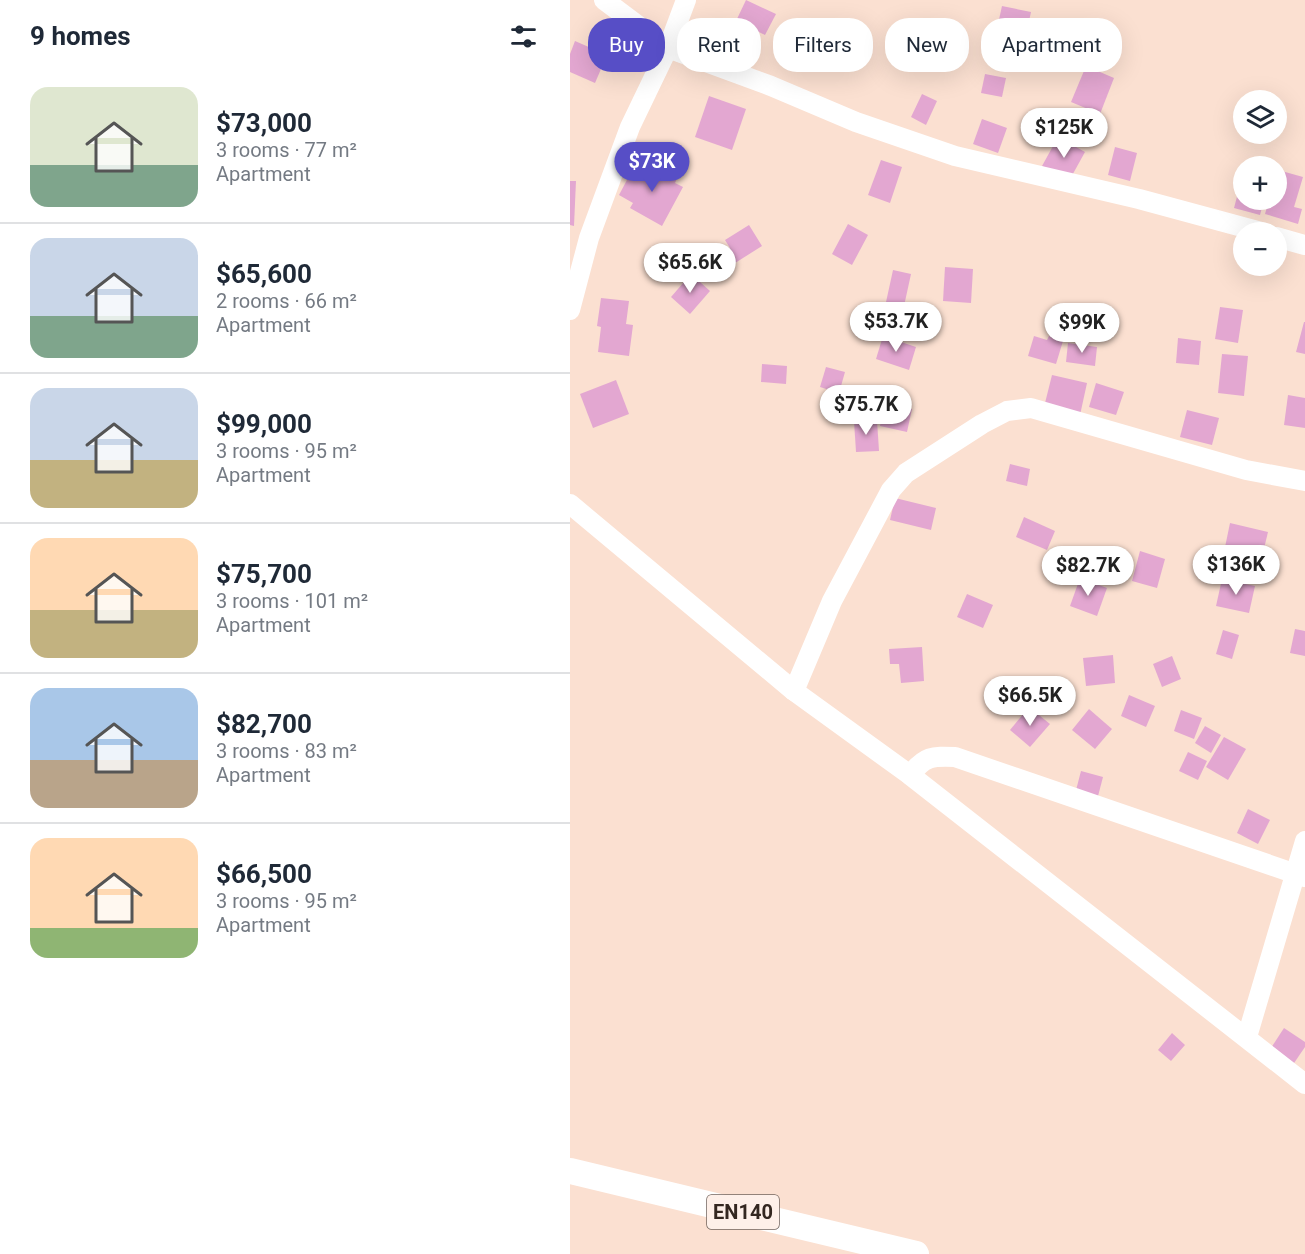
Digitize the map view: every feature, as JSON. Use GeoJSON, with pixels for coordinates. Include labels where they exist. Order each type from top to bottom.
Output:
{"type":"FeatureCollection","features":[{"type":"Feature","properties":{"kind":"main road","name":"EN140"},"geometry":{"type":"LineString","coordinates":[[570,1171],[916,1254]]}},
{"type":"Feature","properties":{"kind":"street"},"geometry":{"type":"LineString","coordinates":[[604,0],[668,48],[771,86],[856,122],[955,156],[1139,199],[1233,224]]}},
{"type":"Feature","properties":{"kind":"street"},"geometry":{"type":"LineString","coordinates":[[570,310],[589,238],[630,128],[668,48],[686,0]]}},
{"type":"Feature","properties":{"kind":"street"},"geometry":{"type":"LineString","coordinates":[[1287,240],[1305,245]]}},
{"type":"Feature","properties":{"kind":"street"},"geometry":{"type":"LineString","coordinates":[[794,691],[832,601],[891,490],[906,473],[982,424],[1007,411],[1031,408],[1246,470],[1305,481]]}},
{"type":"Feature","properties":{"kind":"street"},"geometry":{"type":"LineString","coordinates":[[570,504],[794,691],[910,775],[1305,1084]]}},
{"type":"Feature","properties":{"kind":"street"},"geometry":{"type":"LineString","coordinates":[[910,775],[920,763],[934,756],[955,757],[1300,876]]}},
{"type":"Feature","properties":{"kind":"street"},"geometry":{"type":"LineString","coordinates":[[1247,1037],[1300,876],[1305,841]]}},
{"type":"Feature","properties":{"kind":"building"},"geometry":{"type":"Polygon","coordinates":[[[746,0],[776,14],[765,35],[761,33],[761,18],[737,18],[746,0]]]}},
{"type":"Feature","properties":{"kind":"building"},"geometry":{"type":"Polygon","coordinates":[[[1002,6],[1031,12],[1030,18],[999,18],[1002,6]]]}},
{"type":"Feature","properties":{"kind":"building"},"geometry":{"type":"Polygon","coordinates":[[[575,41],[588,47],[588,72],[600,72],[595,83],[570,72],[570,54],[575,41]]]}},
{"type":"Feature","properties":{"kind":"building"},"geometry":{"type":"Polygon","coordinates":[[[1084,72],[1100,72],[1114,78],[1100,114],[1071,102],[1084,72]]]}},
{"type":"Feature","properties":{"kind":"building"},"geometry":{"type":"Polygon","coordinates":[[[985,74],[1006,78],[1002,97],[981,93],[985,74]]]}},
{"type":"Feature","properties":{"kind":"building"},"geometry":{"type":"Polygon","coordinates":[[[922,94],[937,101],[926,125],[911,117],[922,94]]]}},
{"type":"Feature","properties":{"kind":"building"},"geometry":{"type":"Polygon","coordinates":[[[709,96],[746,109],[732,150],[695,137],[709,96]]]}},
{"type":"Feature","properties":{"kind":"building"},"geometry":{"type":"Polygon","coordinates":[[[982,119],[1007,128],[998,153],[973,144],[982,119]]]}},
{"type":"Feature","properties":{"kind":"building"},"geometry":{"type":"Polygon","coordinates":[[[1058,137],[1085,152],[1069,181],[1042,166],[1058,137]]]}},
{"type":"Feature","properties":{"kind":"building"},"geometry":{"type":"Polygon","coordinates":[[[1115,147],[1137,153],[1130,181],[1108,175],[1115,147]]]}},
{"type":"Feature","properties":{"kind":"building"},"geometry":{"type":"Polygon","coordinates":[[[881,160],[902,167],[890,203],[868,195],[881,160]]]}},
{"type":"Feature","properties":{"kind":"building"},"geometry":{"type":"Polygon","coordinates":[[[636,163],[660,177],[665,168],[678,176],[675,183],[683,187],[662,226],[630,208],[633,203],[619,195],[636,163]]]}},
{"type":"Feature","properties":{"kind":"building"},"geometry":{"type":"Polygon","coordinates":[[[1287,173],[1303,177],[1294,207],[1302,209],[1298,224],[1265,214],[1266,210],[1287,210],[1287,173]]]}},
{"type":"Feature","properties":{"kind":"building"},"geometry":{"type":"Polygon","coordinates":[[[570,181],[576,181],[574,226],[570,225],[570,181]]]}},
{"type":"Feature","properties":{"kind":"building"},"geometry":{"type":"Polygon","coordinates":[[[1241,210],[1261,210],[1260,215],[1241,210]]]}},
{"type":"Feature","properties":{"kind":"building"},"geometry":{"type":"Polygon","coordinates":[[[848,224],[868,235],[852,265],[832,254],[848,224]]]}},
{"type":"Feature","properties":{"kind":"building"},"geometry":{"type":"Polygon","coordinates":[[[749,225],[762,246],[724,270],[716,257],[730,248],[725,240],[749,225]]]}},
{"type":"Feature","properties":{"kind":"building"},"geometry":{"type":"Polygon","coordinates":[[[945,267],[973,269],[971,303],[943,301],[945,267]]]}},
{"type":"Feature","properties":{"kind":"building"},"geometry":{"type":"Polygon","coordinates":[[[893,270],[911,274],[904,306],[886,302],[893,270]]]}},
{"type":"Feature","properties":{"kind":"building"},"geometry":{"type":"Polygon","coordinates":[[[691,274],[710,291],[690,314],[671,297],[691,274]]]}},
{"type":"Feature","properties":{"kind":"building"},"geometry":{"type":"Polygon","coordinates":[[[601,298],[629,301],[626,324],[633,325],[629,356],[598,352],[601,327],[597,326],[601,298]]]}},
{"type":"Feature","properties":{"kind":"building"},"geometry":{"type":"Polygon","coordinates":[[[1220,307],[1243,310],[1238,343],[1215,339],[1220,307]]]}},
{"type":"Feature","properties":{"kind":"building"},"geometry":{"type":"Polygon","coordinates":[[[1305,322],[1305,354],[1296,352],[1305,322]]]}},
{"type":"Feature","properties":{"kind":"building"},"geometry":{"type":"Polygon","coordinates":[[[883,336],[916,347],[909,370],[876,359],[883,336]]]}},
{"type":"Feature","properties":{"kind":"building"},"geometry":{"type":"Polygon","coordinates":[[[1034,336],[1047,340],[1049,336],[1063,341],[1056,364],[1028,356],[1034,336]]]}},
{"type":"Feature","properties":{"kind":"building"},"geometry":{"type":"Polygon","coordinates":[[[1178,338],[1201,341],[1199,365],[1176,363],[1178,338]]]}},
{"type":"Feature","properties":{"kind":"building"},"geometry":{"type":"Polygon","coordinates":[[[1068,343],[1097,347],[1095,366],[1066,362],[1068,343]]]}},
{"type":"Feature","properties":{"kind":"building"},"geometry":{"type":"Polygon","coordinates":[[[1222,354],[1248,356],[1244,396],[1218,393],[1222,354]]]}},
{"type":"Feature","properties":{"kind":"building"},"geometry":{"type":"Polygon","coordinates":[[[762,364],[787,366],[786,384],[761,382],[762,364]]]}},
{"type":"Feature","properties":{"kind":"building"},"geometry":{"type":"Polygon","coordinates":[[[826,367],[845,372],[839,393],[820,387],[826,367]]]}},
{"type":"Feature","properties":{"kind":"building"},"geometry":{"type":"Polygon","coordinates":[[[1052,375],[1087,383],[1080,415],[1044,407],[1052,375]]]}},
{"type":"Feature","properties":{"kind":"building"},"geometry":{"type":"Polygon","coordinates":[[[616,380],[629,414],[593,428],[580,394],[616,380]]]}},
{"type":"Feature","properties":{"kind":"building"},"geometry":{"type":"Polygon","coordinates":[[[1096,383],[1124,392],[1116,415],[1089,407],[1096,383]]]}},
{"type":"Feature","properties":{"kind":"building"},"geometry":{"type":"Polygon","coordinates":[[[1288,395],[1305,398],[1305,428],[1284,425],[1288,395]]]}},
{"type":"Feature","properties":{"kind":"building"},"geometry":{"type":"Polygon","coordinates":[[[885,403],[912,409],[907,432],[880,426],[885,403]]]}},
{"type":"Feature","properties":{"kind":"building"},"geometry":{"type":"Polygon","coordinates":[[[1187,410],[1219,418],[1212,445],[1180,437],[1187,410]]]}},
{"type":"Feature","properties":{"kind":"building"},"geometry":{"type":"Polygon","coordinates":[[[877,420],[879,451],[856,452],[854,421],[877,420]]]}},
{"type":"Feature","properties":{"kind":"building"},"geometry":{"type":"Polygon","coordinates":[[[1010,464],[1030,469],[1027,486],[1006,481],[1010,464]]]}},
{"type":"Feature","properties":{"kind":"building"},"geometry":{"type":"Polygon","coordinates":[[[895,498],[936,508],[931,530],[890,520],[895,498]]]}},
{"type":"Feature","properties":{"kind":"building"},"geometry":{"type":"Polygon","coordinates":[[[1024,517],[1055,531],[1047,550],[1016,537],[1024,517]]]}},
{"type":"Feature","properties":{"kind":"building"},"geometry":{"type":"Polygon","coordinates":[[[1230,523],[1268,532],[1261,561],[1224,552],[1230,523]]]}},
{"type":"Feature","properties":{"kind":"building"},"geometry":{"type":"Polygon","coordinates":[[[1140,551],[1165,559],[1157,588],[1132,581],[1140,551]]]}},
{"type":"Feature","properties":{"kind":"building"},"geometry":{"type":"Polygon","coordinates":[[[1080,578],[1107,588],[1097,616],[1070,606],[1080,578]]]}},
{"type":"Feature","properties":{"kind":"building"},"geometry":{"type":"Polygon","coordinates":[[[1222,579],[1255,586],[1249,613],[1216,606],[1222,579]]]}},
{"type":"Feature","properties":{"kind":"building"},"geometry":{"type":"Polygon","coordinates":[[[967,594],[993,605],[983,628],[957,617],[967,594]]]}},
{"type":"Feature","properties":{"kind":"building"},"geometry":{"type":"Polygon","coordinates":[[[1295,629],[1305,631],[1305,656],[1290,653],[1295,629]]]}},
{"type":"Feature","properties":{"kind":"building"},"geometry":{"type":"Polygon","coordinates":[[[1223,630],[1239,635],[1232,659],[1216,654],[1223,630]]]}},
{"type":"Feature","properties":{"kind":"building"},"geometry":{"type":"Polygon","coordinates":[[[922,647],[924,681],[901,683],[899,664],[890,664],[889,649],[922,647]]]}},
{"type":"Feature","properties":{"kind":"building"},"geometry":{"type":"Polygon","coordinates":[[[1113,655],[1115,683],[1086,686],[1083,658],[1113,655]]]}},
{"type":"Feature","properties":{"kind":"building"},"geometry":{"type":"Polygon","coordinates":[[[1172,656],[1181,679],[1162,687],[1153,664],[1172,656]]]}},
{"type":"Feature","properties":{"kind":"building"},"geometry":{"type":"Polygon","coordinates":[[[1129,695],[1155,706],[1146,727],[1121,716],[1129,695]]]}},
{"type":"Feature","properties":{"kind":"building"},"geometry":{"type":"Polygon","coordinates":[[[1029,707],[1050,724],[1030,747],[1010,730],[1029,707]]]}},
{"type":"Feature","properties":{"kind":"building"},"geometry":{"type":"Polygon","coordinates":[[[1089,709],[1112,729],[1095,749],[1072,730],[1089,709]]]}},
{"type":"Feature","properties":{"kind":"building"},"geometry":{"type":"Polygon","coordinates":[[[1181,710],[1202,718],[1194,739],[1174,731],[1181,710]]]}},
{"type":"Feature","properties":{"kind":"building"},"geometry":{"type":"Polygon","coordinates":[[[1205,726],[1221,735],[1211,753],[1195,743],[1205,726]]]}},
{"type":"Feature","properties":{"kind":"building"},"geometry":{"type":"Polygon","coordinates":[[[1224,737],[1246,749],[1228,780],[1206,767],[1224,737]]]}},
{"type":"Feature","properties":{"kind":"building"},"geometry":{"type":"Polygon","coordinates":[[[1188,752],[1207,761],[1198,780],[1179,771],[1188,752]]]}},
{"type":"Feature","properties":{"kind":"building"},"geometry":{"type":"Polygon","coordinates":[[[1081,771],[1103,777],[1097,800],[1075,794],[1081,771]]]}},
{"type":"Feature","properties":{"kind":"building"},"geometry":{"type":"Polygon","coordinates":[[[1248,809],[1270,820],[1258,844],[1237,833],[1248,809]]]}},
{"type":"Feature","properties":{"kind":"building"},"geometry":{"type":"Polygon","coordinates":[[[1284,1028],[1305,1042],[1305,1047],[1292,1066],[1269,1051],[1284,1028]]]}},
{"type":"Feature","properties":{"kind":"building"},"geometry":{"type":"Polygon","coordinates":[[[1172,1033],[1185,1045],[1171,1061],[1158,1050],[1172,1033]]]}}]}
